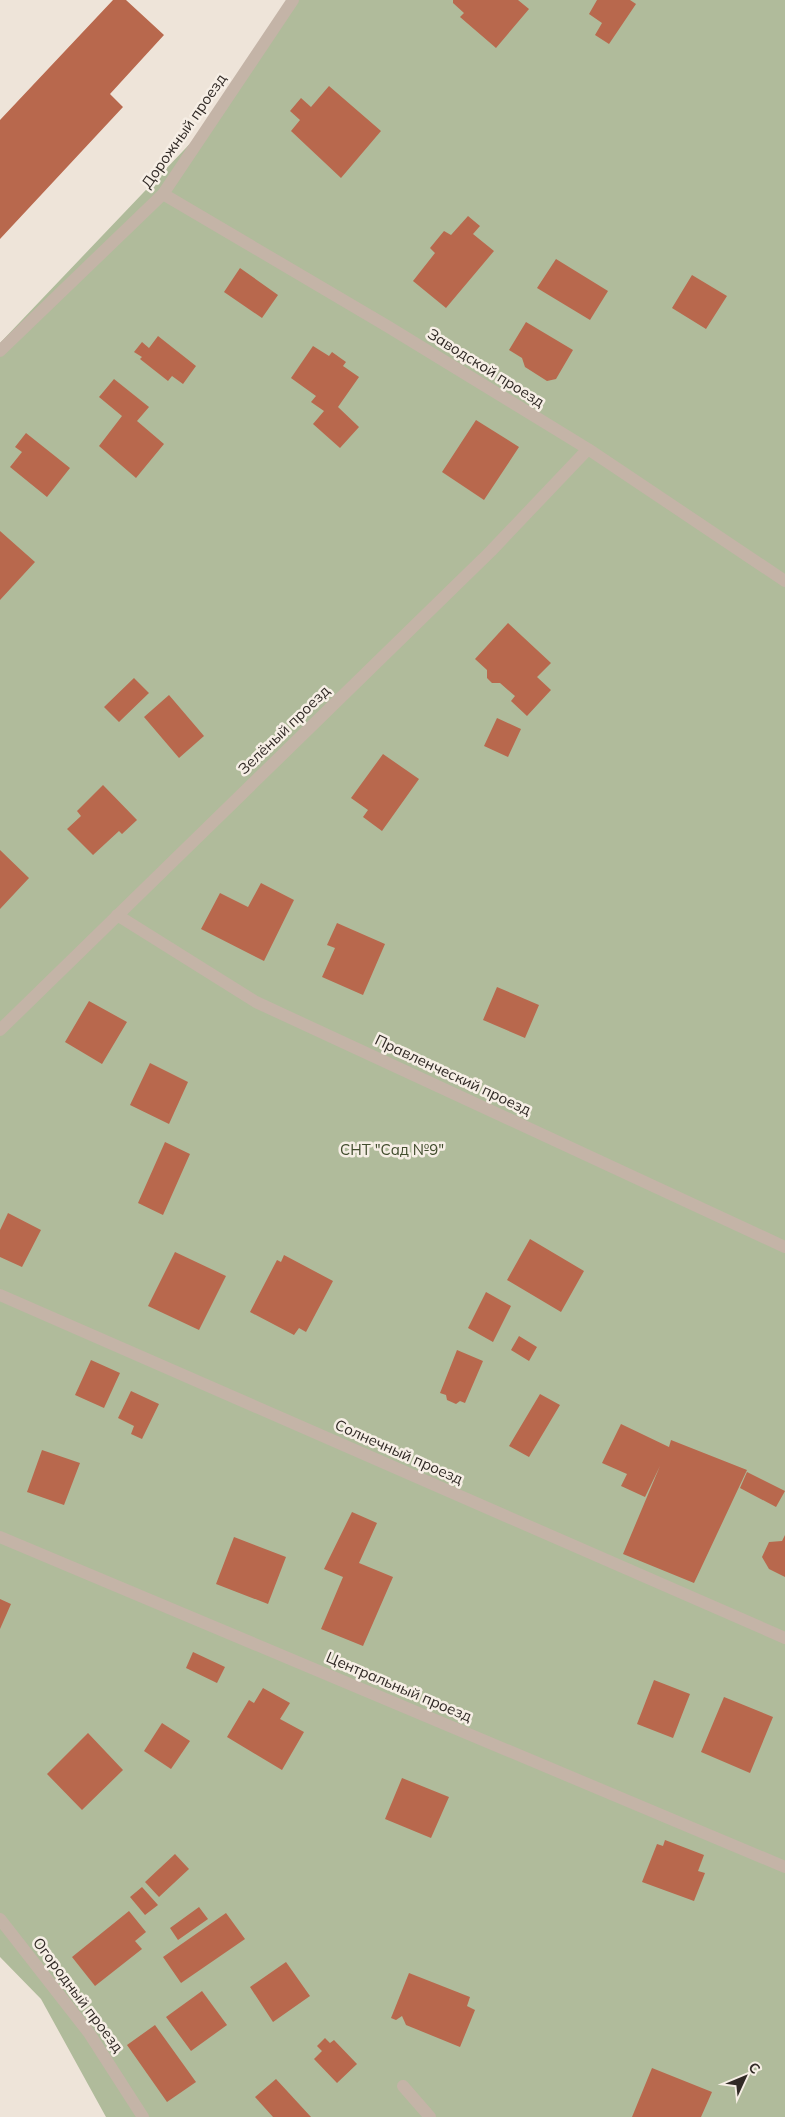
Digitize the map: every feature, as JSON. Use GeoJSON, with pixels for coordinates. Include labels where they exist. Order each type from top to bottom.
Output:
{"type":"FeatureCollection","features":[{"type":"Feature","properties":{"kind":"street","name":"Дорожный проезд"},"geometry":{"type":"LineString","coordinates":[[0,351],[163,194],[293,0]]}},
{"type":"Feature","properties":{"kind":"street","name":"Заводской проезд"},"geometry":{"type":"LineString","coordinates":[[163,194],[396,331],[588,449],[785,581]]}},
{"type":"Feature","properties":{"kind":"street","name":"Зелёный проезд"},"geometry":{"type":"LineString","coordinates":[[0,1030],[491,551],[588,449]]}},
{"type":"Feature","properties":{"kind":"street","name":"Правленческий проезд"},"geometry":{"type":"LineString","coordinates":[[118,915],[256,1002],[785,1247]]}},
{"type":"Feature","properties":{"kind":"street","name":"Солнечный проезд"},"geometry":{"type":"LineString","coordinates":[[0,1295],[785,1638]]}},
{"type":"Feature","properties":{"kind":"street","name":"Центральный проезд"},"geometry":{"type":"LineString","coordinates":[[0,1537],[785,1868]]}},
{"type":"Feature","properties":{"kind":"street","name":"Огородный проезд"},"geometry":{"type":"LineString","coordinates":[[0,1919],[89,2033],[143,2117]]}},
{"type":"Feature","properties":{"kind":"street"},"geometry":{"type":"LineString","coordinates":[[403,2086],[430,2117]]}},
{"type":"Feature","properties":{"kind":"green space","name":"СНТ \"Сад №9\""},"geometry":{"type":"Polygon","coordinates":[[[295,0],[785,0],[785,2117],[106,2117],[41,1999],[0,1957],[0,343],[224,108],[295,0]]]}},
{"type":"Feature","properties":{"kind":"building"},"geometry":{"type":"Polygon","coordinates":[[[113,0],[126,0],[164,35],[110,94],[123,107],[0,239],[0,120],[113,0]]]}},
{"type":"Feature","properties":{"kind":"building"},"geometry":{"type":"Polygon","coordinates":[[[453,0],[518,0],[529,9],[496,48],[460,17],[464,13],[453,3],[453,0]]]}},
{"type":"Feature","properties":{"kind":"building"},"geometry":{"type":"Polygon","coordinates":[[[597,0],[630,0],[636,4],[609,44],[595,35],[602,23],[589,14],[597,0]]]}},
{"type":"Feature","properties":{"kind":"building"},"geometry":{"type":"Polygon","coordinates":[[[329,86],[381,131],[341,178],[291,131],[300,120],[290,111],[301,98],[311,107],[329,86]]]}},
{"type":"Feature","properties":{"kind":"building"},"geometry":{"type":"Polygon","coordinates":[[[468,216],[480,226],[473,234],[494,251],[446,308],[413,281],[435,253],[430,248],[444,231],[451,235],[468,216]]]}},
{"type":"Feature","properties":{"kind":"building"},"geometry":{"type":"Polygon","coordinates":[[[556,259],[608,291],[590,320],[537,288],[556,259]]]}},
{"type":"Feature","properties":{"kind":"building"},"geometry":{"type":"Polygon","coordinates":[[[240,268],[278,295],[262,318],[224,292],[240,268]]]}},
{"type":"Feature","properties":{"kind":"building"},"geometry":{"type":"Polygon","coordinates":[[[692,275],[727,296],[706,329],[672,308],[692,275]]]}},
{"type":"Feature","properties":{"kind":"building"},"geometry":{"type":"Polygon","coordinates":[[[526,322],[573,350],[556,379],[547,381],[525,367],[522,358],[509,350],[526,322]]]}},
{"type":"Feature","properties":{"kind":"building"},"geometry":{"type":"Polygon","coordinates":[[[158,336],[196,366],[183,384],[172,376],[168,381],[134,352],[142,342],[149,348],[158,336]]]}},
{"type":"Feature","properties":{"kind":"building"},"geometry":{"type":"Polygon","coordinates":[[[313,346],[329,356],[332,352],[346,362],[343,366],[359,377],[338,407],[359,427],[340,448],[313,424],[324,411],[311,402],[316,396],[291,378],[313,346]]]}},
{"type":"Feature","properties":{"kind":"building"},"geometry":{"type":"Polygon","coordinates":[[[114,379],[149,407],[137,421],[164,444],[136,478],[99,446],[122,416],[99,397],[114,379]]]}},
{"type":"Feature","properties":{"kind":"building"},"geometry":{"type":"Polygon","coordinates":[[[476,420],[519,447],[484,500],[442,472],[476,420]]]}},
{"type":"Feature","properties":{"kind":"building"},"geometry":{"type":"Polygon","coordinates":[[[26,433],[70,468],[47,497],[10,467],[22,452],[15,447],[26,433]]]}},
{"type":"Feature","properties":{"kind":"building"},"geometry":{"type":"Polygon","coordinates":[[[0,531],[35,562],[0,600],[0,531]]]}},
{"type":"Feature","properties":{"kind":"building"},"geometry":{"type":"Polygon","coordinates":[[[508,623],[551,663],[537,677],[551,690],[527,716],[511,701],[515,696],[500,683],[492,683],[487,678],[487,670],[475,659],[508,623]]]}},
{"type":"Feature","properties":{"kind":"building"},"geometry":{"type":"Polygon","coordinates":[[[134,678],[149,693],[119,722],[104,707],[134,678]]]}},
{"type":"Feature","properties":{"kind":"building"},"geometry":{"type":"Polygon","coordinates":[[[169,695],[204,736],[179,758],[144,717],[169,695]]]}},
{"type":"Feature","properties":{"kind":"building"},"geometry":{"type":"Polygon","coordinates":[[[497,718],[521,729],[508,757],[484,746],[497,718]]]}},
{"type":"Feature","properties":{"kind":"building"},"geometry":{"type":"Polygon","coordinates":[[[383,754],[419,779],[382,831],[363,817],[368,810],[351,798],[383,754]]]}},
{"type":"Feature","properties":{"kind":"building"},"geometry":{"type":"Polygon","coordinates":[[[103,785],[137,820],[122,834],[119,831],[93,855],[67,829],[81,816],[77,811],[103,785]]]}},
{"type":"Feature","properties":{"kind":"building"},"geometry":{"type":"Polygon","coordinates":[[[0,850],[29,878],[0,909],[0,850]]]}},
{"type":"Feature","properties":{"kind":"building"},"geometry":{"type":"Polygon","coordinates":[[[261,883],[294,900],[264,961],[201,929],[220,893],[248,907],[261,883]]]}},
{"type":"Feature","properties":{"kind":"building"},"geometry":{"type":"Polygon","coordinates":[[[337,923],[385,944],[363,995],[322,977],[335,948],[327,945],[337,923]]]}},
{"type":"Feature","properties":{"kind":"building"},"geometry":{"type":"Polygon","coordinates":[[[497,987],[539,1005],[525,1038],[483,1020],[497,987]]]}},
{"type":"Feature","properties":{"kind":"building"},"geometry":{"type":"Polygon","coordinates":[[[89,1001],[127,1022],[102,1064],[65,1042],[89,1001]]]}},
{"type":"Feature","properties":{"kind":"building"},"geometry":{"type":"Polygon","coordinates":[[[150,1063],[188,1082],[169,1124],[130,1105],[150,1063]]]}},
{"type":"Feature","properties":{"kind":"building"},"geometry":{"type":"Polygon","coordinates":[[[165,1142],[190,1154],[163,1215],[138,1203],[165,1142]]]}},
{"type":"Feature","properties":{"kind":"building"},"geometry":{"type":"Polygon","coordinates":[[[8,1213],[41,1230],[22,1267],[0,1257],[0,1230],[8,1213]]]}},
{"type":"Feature","properties":{"kind":"building"},"geometry":{"type":"Polygon","coordinates":[[[530,1239],[584,1271],[561,1312],[507,1280],[530,1239]]]}},
{"type":"Feature","properties":{"kind":"building"},"geometry":{"type":"Polygon","coordinates":[[[175,1252],[226,1276],[199,1330],[148,1306],[175,1252]]]}},
{"type":"Feature","properties":{"kind":"building"},"geometry":{"type":"Polygon","coordinates":[[[284,1255],[333,1281],[306,1332],[299,1328],[294,1335],[250,1312],[277,1260],[281,1262],[284,1255]]]}},
{"type":"Feature","properties":{"kind":"building"},"geometry":{"type":"Polygon","coordinates":[[[486,1292],[511,1306],[493,1342],[468,1328],[486,1292]]]}},
{"type":"Feature","properties":{"kind":"building"},"geometry":{"type":"Polygon","coordinates":[[[519,1336],[537,1347],[529,1361],[511,1350],[519,1336]]]}},
{"type":"Feature","properties":{"kind":"building"},"geometry":{"type":"Polygon","coordinates":[[[457,1350],[483,1361],[465,1403],[460,1401],[456,1404],[447,1400],[446,1395],[440,1393],[457,1350]]]}},
{"type":"Feature","properties":{"kind":"building"},"geometry":{"type":"Polygon","coordinates":[[[91,1360],[120,1373],[104,1408],[75,1395],[91,1360]]]}},
{"type":"Feature","properties":{"kind":"building"},"geometry":{"type":"Polygon","coordinates":[[[131,1391],[159,1404],[142,1439],[131,1434],[134,1426],[118,1418],[131,1391]]]}},
{"type":"Feature","properties":{"kind":"building"},"geometry":{"type":"Polygon","coordinates":[[[540,1394],[560,1405],[529,1457],[509,1446],[540,1394]]]}},
{"type":"Feature","properties":{"kind":"building"},"geometry":{"type":"Polygon","coordinates":[[[621,1424],[669,1447],[671,1440],[747,1470],[694,1583],[623,1554],[660,1466],[645,1497],[621,1486],[627,1474],[602,1463],[621,1424]]]}},
{"type":"Feature","properties":{"kind":"building"},"geometry":{"type":"Polygon","coordinates":[[[42,1450],[80,1463],[64,1505],[27,1492],[42,1450]]]}},
{"type":"Feature","properties":{"kind":"building"},"geometry":{"type":"Polygon","coordinates":[[[747,1472],[785,1491],[776,1507],[740,1488],[747,1472]]]}},
{"type":"Feature","properties":{"kind":"building"},"geometry":{"type":"Polygon","coordinates":[[[352,1512],[377,1523],[359,1563],[393,1577],[363,1646],[321,1629],[343,1577],[324,1569],[352,1512]]]}},
{"type":"Feature","properties":{"kind":"building"},"geometry":{"type":"Polygon","coordinates":[[[785,1535],[785,1577],[769,1569],[762,1557],[769,1542],[782,1541],[785,1535]]]}},
{"type":"Feature","properties":{"kind":"building"},"geometry":{"type":"Polygon","coordinates":[[[234,1537],[286,1557],[268,1604],[216,1584],[234,1537]]]}},
{"type":"Feature","properties":{"kind":"building"},"geometry":{"type":"Polygon","coordinates":[[[0,1599],[11,1604],[0,1629],[0,1599]]]}},
{"type":"Feature","properties":{"kind":"building"},"geometry":{"type":"Polygon","coordinates":[[[193,1652],[225,1667],[217,1683],[186,1668],[193,1652]]]}},
{"type":"Feature","properties":{"kind":"building"},"geometry":{"type":"Polygon","coordinates":[[[654,1680],[690,1694],[673,1738],[637,1724],[654,1680]]]}},
{"type":"Feature","properties":{"kind":"building"},"geometry":{"type":"Polygon","coordinates":[[[263,1688],[290,1703],[280,1719],[304,1732],[282,1770],[227,1737],[249,1700],[254,1703],[263,1688]]]}},
{"type":"Feature","properties":{"kind":"building"},"geometry":{"type":"Polygon","coordinates":[[[724,1697],[773,1717],[750,1773],[701,1752],[724,1697]]]}},
{"type":"Feature","properties":{"kind":"building"},"geometry":{"type":"Polygon","coordinates":[[[162,1723],[190,1741],[171,1769],[144,1751],[162,1723]]]}},
{"type":"Feature","properties":{"kind":"building"},"geometry":{"type":"Polygon","coordinates":[[[88,1733],[123,1770],[82,1810],[47,1774],[88,1733]]]}},
{"type":"Feature","properties":{"kind":"building"},"geometry":{"type":"Polygon","coordinates":[[[402,1778],[449,1797],[431,1838],[385,1819],[402,1778]]]}},
{"type":"Feature","properties":{"kind":"building"},"geometry":{"type":"Polygon","coordinates":[[[665,1840],[704,1855],[698,1871],[705,1873],[694,1901],[642,1882],[657,1844],[663,1846],[665,1840]]]}},
{"type":"Feature","properties":{"kind":"building"},"geometry":{"type":"Polygon","coordinates":[[[175,1854],[189,1869],[159,1897],[145,1882],[175,1854]]]}},
{"type":"Feature","properties":{"kind":"building"},"geometry":{"type":"Polygon","coordinates":[[[142,1887],[158,1905],[145,1915],[130,1897],[142,1887]]]}},
{"type":"Feature","properties":{"kind":"building"},"geometry":{"type":"Polygon","coordinates":[[[199,1907],[208,1919],[178,1940],[170,1928],[199,1907]]]}},
{"type":"Feature","properties":{"kind":"building"},"geometry":{"type":"Polygon","coordinates":[[[129,1911],[146,1932],[135,1941],[142,1949],[95,1986],[72,1957],[129,1911]]]}},
{"type":"Feature","properties":{"kind":"building"},"geometry":{"type":"Polygon","coordinates":[[[226,1913],[245,1939],[181,1983],[163,1957],[226,1913]]]}},
{"type":"Feature","properties":{"kind":"building"},"geometry":{"type":"Polygon","coordinates":[[[286,1962],[310,1996],[273,2022],[250,1987],[286,1962]]]}},
{"type":"Feature","properties":{"kind":"building"},"geometry":{"type":"Polygon","coordinates":[[[409,1973],[470,1997],[467,2006],[475,2010],[460,2047],[406,2025],[402,2016],[396,2020],[391,2018],[409,1973]]]}},
{"type":"Feature","properties":{"kind":"building"},"geometry":{"type":"Polygon","coordinates":[[[202,1991],[227,2025],[191,2051],[166,2017],[202,1991]]]}},
{"type":"Feature","properties":{"kind":"building"},"geometry":{"type":"Polygon","coordinates":[[[155,2025],[196,2082],[167,2102],[127,2045],[155,2025]]]}},
{"type":"Feature","properties":{"kind":"building"},"geometry":{"type":"Polygon","coordinates":[[[325,2038],[330,2043],[334,2040],[357,2064],[337,2083],[314,2059],[322,2051],[317,2046],[325,2038]]]}},
{"type":"Feature","properties":{"kind":"building"},"geometry":{"type":"Polygon","coordinates":[[[652,2068],[712,2092],[701,2117],[632,2117],[652,2068]]]}},
{"type":"Feature","properties":{"kind":"building"},"geometry":{"type":"Polygon","coordinates":[[[276,2079],[311,2117],[273,2117],[255,2097],[276,2079]]]}}]}
